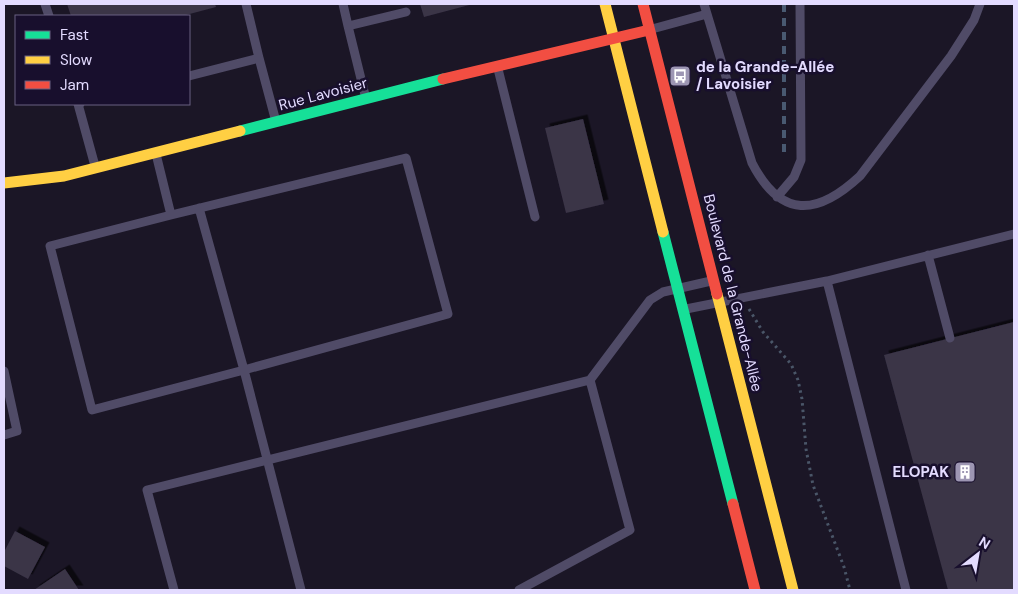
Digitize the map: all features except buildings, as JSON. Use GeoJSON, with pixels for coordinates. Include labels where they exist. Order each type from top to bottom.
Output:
{"type":"FeatureCollection","features":[{"type":"Feature","properties":{"kind":"street"},"geometry":{"type":"LineString","coordinates":[[605,4],[755,590]]}},
{"type":"Feature","properties":{"kind":"street","name":"Boulevard de la Grande-Allée"},"geometry":{"type":"LineString","coordinates":[[643,4],[793,590]]}},
{"type":"Feature","properties":{"kind":"street","name":"Rue Lavoisier"},"geometry":{"type":"LineString","coordinates":[[4,183],[46,180],[96,169],[366,98],[650,30]]}},
{"type":"Feature","properties":{"kind":"lane"},"geometry":{"type":"LineString","coordinates":[[246,4],[276,122]]}},
{"type":"Feature","properties":{"kind":"lane"},"geometry":{"type":"LineString","coordinates":[[343,4],[366,98]]}},
{"type":"Feature","properties":{"kind":"lane"},"geometry":{"type":"LineString","coordinates":[[704,4],[752,163],[777,197],[791,204],[819,204],[838,195],[860,176],[961,41],[974,20],[980,4]]}},
{"type":"Feature","properties":{"kind":"lane"},"geometry":{"type":"LineString","coordinates":[[777,197],[794,177],[801,160],[800,4]]}},
{"type":"Feature","properties":{"kind":"lane"},"geometry":{"type":"LineString","coordinates":[[348,26],[406,12]]}},
{"type":"Feature","properties":{"kind":"lane"},"geometry":{"type":"LineString","coordinates":[[650,30],[707,14]]}},
{"type":"Feature","properties":{"kind":"lane"},"geometry":{"type":"LineString","coordinates":[[190,76],[259,58]]}},
{"type":"Feature","properties":{"kind":"lane"},"geometry":{"type":"LineString","coordinates":[[497,66],[535,217]]}},
{"type":"Feature","properties":{"kind":"lane"},"geometry":{"type":"LineString","coordinates":[[78,105],[96,169]]}},
{"type":"Feature","properties":{"kind":"lane"},"geometry":{"type":"LineString","coordinates":[[156,153],[171,215]]}},
{"type":"Feature","properties":{"kind":"lane"},"geometry":{"type":"LineString","coordinates":[[406,158],[448,314],[92,410],[50,246],[171,215],[406,158]]}},
{"type":"Feature","properties":{"kind":"lane"},"geometry":{"type":"LineString","coordinates":[[199,208],[244,370],[301,590]]}},
{"type":"Feature","properties":{"kind":"lane"},"geometry":{"type":"LineString","coordinates":[[683,310],[826,281],[1014,234]]}},
{"type":"Feature","properties":{"kind":"lane"},"geometry":{"type":"LineString","coordinates":[[928,255],[950,338]]}},
{"type":"Feature","properties":{"kind":"lane"},"geometry":{"type":"LineString","coordinates":[[174,590],[147,490],[590,380],[650,300],[663,292],[714,281]]}},
{"type":"Feature","properties":{"kind":"lane"},"geometry":{"type":"LineString","coordinates":[[826,281],[906,590]]}},
{"type":"Feature","properties":{"kind":"lane"},"geometry":{"type":"LineString","coordinates":[[4,372],[17,431],[4,435]]}},
{"type":"Feature","properties":{"kind":"lane"},"geometry":{"type":"LineString","coordinates":[[519,590],[630,530],[590,380]]}},
{"type":"Feature","properties":{"kind":"path","name":"Boulevard de la Grande-Allée"},"geometry":{"type":"LineString","coordinates":[[755,318],[763,332],[791,364],[798,380],[806,449],[813,484],[844,567],[850,590]]}},
{"type":"Feature","properties":{"kind":"railway"},"geometry":{"type":"LineString","coordinates":[[784,4],[784,152]]}},
{"type":"Feature","properties":{"kind":"traffic: fast"},"geometry":{"type":"LineString","coordinates":[[240,131],[443,79]]}},
{"type":"Feature","properties":{"kind":"traffic: fast"},"geometry":{"type":"LineString","coordinates":[[663,232],[733,504]]}},
{"type":"Feature","properties":{"kind":"traffic: slow"},"geometry":{"type":"LineString","coordinates":[[605,4],[663,232]]}},
{"type":"Feature","properties":{"kind":"traffic: slow"},"geometry":{"type":"LineString","coordinates":[[4,183],[64,176],[240,131]]}},
{"type":"Feature","properties":{"kind":"traffic: slow"},"geometry":{"type":"LineString","coordinates":[[717,294],[793,590]]}},
{"type":"Feature","properties":{"kind":"traffic: jam"},"geometry":{"type":"LineString","coordinates":[[643,4],[717,294]]}},
{"type":"Feature","properties":{"kind":"traffic: jam"},"geometry":{"type":"LineString","coordinates":[[443,79],[649,30]]}},
{"type":"Feature","properties":{"kind":"traffic: jam"},"geometry":{"type":"LineString","coordinates":[[733,504],[755,590]]}},
{"type":"Feature","properties":{"kind":"place","name":"de la Grande-Allée / Lavoisier"},"geometry":{"type":"Point","coordinates":[680,76]}},
{"type":"Feature","properties":{"kind":"place","name":"ELOPAK"},"geometry":{"type":"Point","coordinates":[965,472]}}]}
